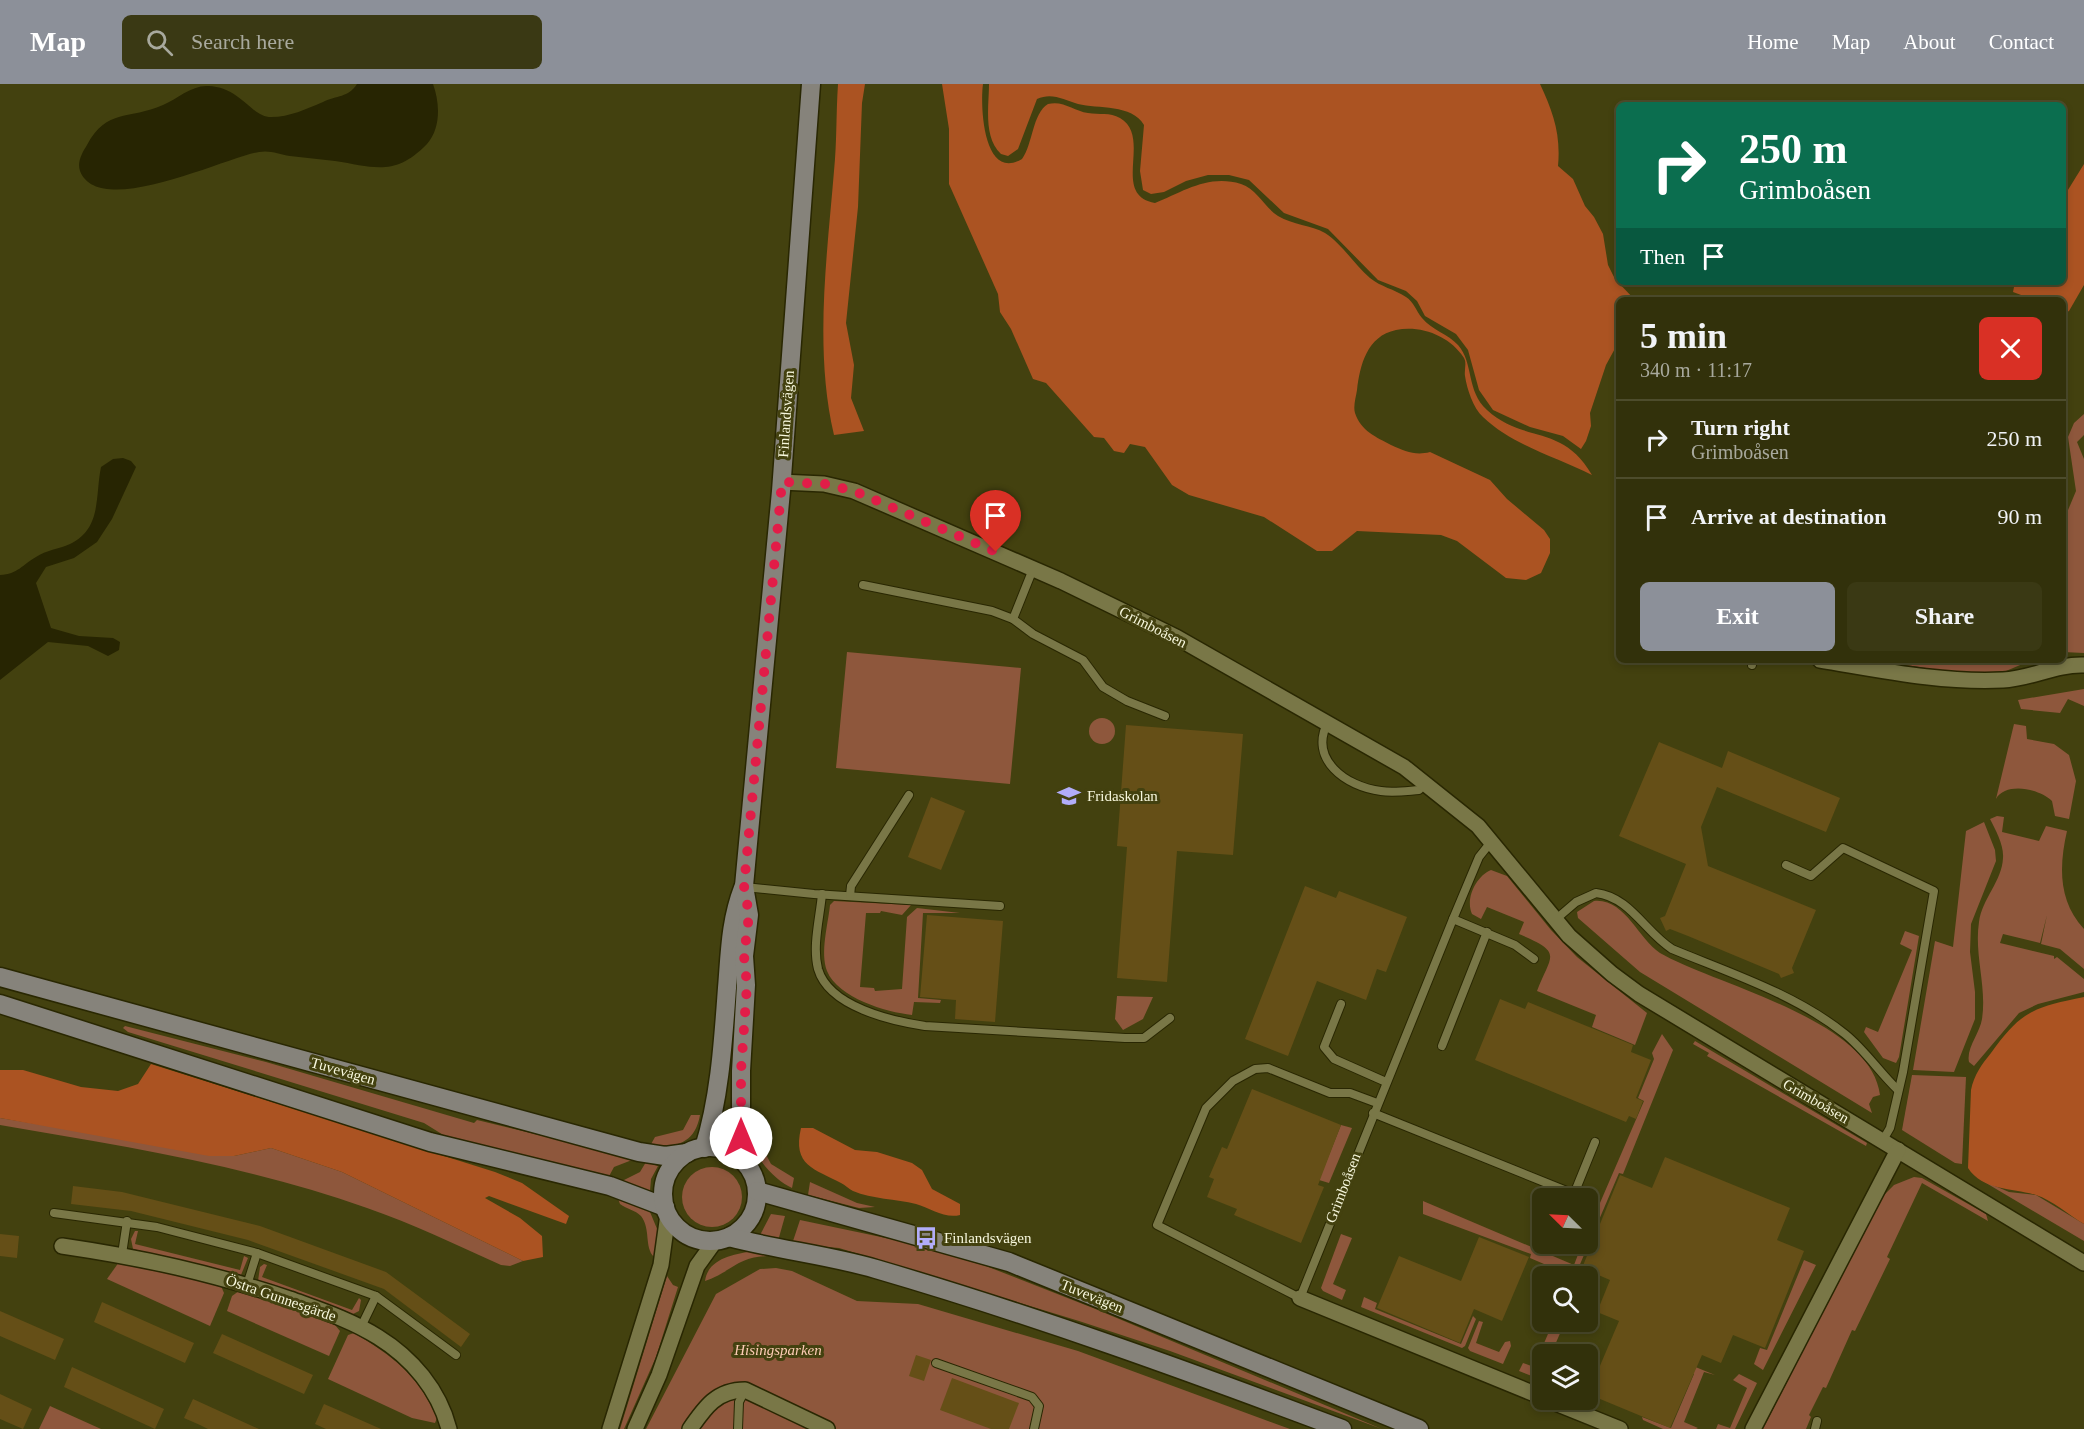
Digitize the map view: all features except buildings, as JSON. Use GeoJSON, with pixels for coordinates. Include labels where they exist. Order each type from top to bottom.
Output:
{"type":"FeatureCollection","features":[{"type":"Feature","properties":{"kind":"main road","name":"Finlandsvägen"},"geometry":{"type":"LineString","coordinates":[[741,1159],[741,1071],[747,985],[744,956],[749,915],[744,886],[782,482],[811,84]]}},
{"type":"Feature","properties":{"kind":"main road","name":"Finlandsvägen"},"geometry":{"type":"LineString","coordinates":[[696,1151],[714,1111],[733,915],[744,886]]}},
{"type":"Feature","properties":{"kind":"main road","name":"Tuvevägen"},"geometry":{"type":"LineString","coordinates":[[0,976],[639,1152],[665,1156],[696,1151],[726,1150],[741,1159]]}},
{"type":"Feature","properties":{"kind":"main road"},"geometry":{"type":"LineString","coordinates":[[0,1004],[430,1142],[610,1186],[667,1211],[687,1235],[722,1239],[874,1269],[1035,1318],[1134,1351],[1342,1429]]}},
{"type":"Feature","properties":{"kind":"main road"},"geometry":{"type":"LineString","coordinates":[[667,1211],[664,1189],[669,1172],[696,1151]]}},
{"type":"Feature","properties":{"kind":"main road"},"geometry":{"type":"LineString","coordinates":[[722,1239],[741,1229],[750,1219],[756,1206],[757,1191],[754,1177],[741,1159]]}},
{"type":"Feature","properties":{"kind":"main road","name":"Tuvevägen"},"geometry":{"type":"LineString","coordinates":[[757,1191],[1010,1262],[1419,1429]]}},
{"type":"Feature","properties":{"kind":"street","name":"Grimboåsen"},"geometry":{"type":"LineString","coordinates":[[782,482],[825,484],[854,491],[1033,568],[1176,637],[1328,722],[1426,782],[1492,841],[1555,920],[1612,974],[1639,994],[2084,1263]]}},
{"type":"Feature","properties":{"kind":"street"},"geometry":{"type":"LineString","coordinates":[[1839,663],[1958,682],[2006,680],[2059,666],[2084,665]]}},
{"type":"Feature","properties":{"kind":"street"},"geometry":{"type":"LineString","coordinates":[[1753,1429],[1898,1150]]}},
{"type":"Feature","properties":{"kind":"street"},"geometry":{"type":"LineString","coordinates":[[610,1429],[661,1265],[667,1211]]}},
{"type":"Feature","properties":{"kind":"street"},"geometry":{"type":"LineString","coordinates":[[635,1429],[659,1375],[697,1266],[722,1239]]}},
{"type":"Feature","properties":{"kind":"street","name":"Östra Gunnesgärde"},"geometry":{"type":"LineString","coordinates":[[62,1246],[122,1254],[248,1285],[361,1327],[379,1337],[414,1366],[438,1399],[449,1429]]}},
{"type":"Feature","properties":{"kind":"street"},"geometry":{"type":"LineString","coordinates":[[1300,1298],[1532,1393]]}},
{"type":"Feature","properties":{"kind":"street"},"geometry":{"type":"LineString","coordinates":[[690,1429],[707,1405],[718,1396],[731,1390],[745,1390],[827,1429]]}},
{"type":"Feature","properties":{"kind":"street"},"geometry":{"type":"LineString","coordinates":[[1573,1410],[1620,1429]]}},
{"type":"Feature","properties":{"kind":"lane"},"geometry":{"type":"LineString","coordinates":[[1013,619],[1033,568]]}},
{"type":"Feature","properties":{"kind":"lane"},"geometry":{"type":"LineString","coordinates":[[863,585],[992,611],[1013,619],[1033,634],[1083,660],[1103,687],[1126,701],[1165,716]]}},
{"type":"Feature","properties":{"kind":"lane"},"geometry":{"type":"LineString","coordinates":[[1328,722],[1321,735],[1321,743],[1331,767],[1345,778],[1362,787],[1381,791],[1419,790],[1426,782]]}},
{"type":"Feature","properties":{"kind":"lane"},"geometry":{"type":"LineString","coordinates":[[850,896],[851,886],[909,795]]}},
{"type":"Feature","properties":{"kind":"lane","name":"Grimboåsen"},"geometry":{"type":"LineString","coordinates":[[1300,1298],[1377,1103],[1479,857],[1492,841]]}},
{"type":"Feature","properties":{"kind":"lane"},"geometry":{"type":"LineString","coordinates":[[1786,865],[1811,876],[1843,848],[1934,891],[1907,1054],[1890,1128],[1883,1140]]}},
{"type":"Feature","properties":{"kind":"lane"},"geometry":{"type":"LineString","coordinates":[[744,886],[822,894],[1000,906]]}},
{"type":"Feature","properties":{"kind":"lane"},"geometry":{"type":"LineString","coordinates":[[1555,920],[1576,902],[1596,893],[1619,899],[1660,942],[1808,1009],[1844,1032],[1898,1090]]}},
{"type":"Feature","properties":{"kind":"lane"},"geometry":{"type":"LineString","coordinates":[[822,894],[817,954],[819,970],[836,993],[872,1014],[925,1026],[1125,1038],[1144,1038],[1170,1018]]}},
{"type":"Feature","properties":{"kind":"lane"},"geometry":{"type":"LineString","coordinates":[[1453,919],[1522,949],[1534,959]]}},
{"type":"Feature","properties":{"kind":"lane"},"geometry":{"type":"LineString","coordinates":[[1442,1046],[1487,932]]}},
{"type":"Feature","properties":{"kind":"lane"},"geometry":{"type":"LineString","coordinates":[[1341,1004],[1324,1047],[1334,1059],[1386,1082]]}},
{"type":"Feature","properties":{"kind":"lane"},"geometry":{"type":"LineString","coordinates":[[1300,1298],[1157,1225],[1206,1108],[1233,1081],[1255,1069],[1268,1068],[1330,1093],[1350,1093],[1377,1103]]}},
{"type":"Feature","properties":{"kind":"lane"},"geometry":{"type":"LineString","coordinates":[[1373,1113],[1574,1194],[1595,1142]]}},
{"type":"Feature","properties":{"kind":"lane"},"geometry":{"type":"LineString","coordinates":[[54,1213],[127,1221],[257,1253],[376,1296],[456,1355]]}},
{"type":"Feature","properties":{"kind":"lane"},"geometry":{"type":"LineString","coordinates":[[122,1254],[127,1221]]}},
{"type":"Feature","properties":{"kind":"lane"},"geometry":{"type":"LineString","coordinates":[[248,1285],[257,1253]]}},
{"type":"Feature","properties":{"kind":"lane"},"geometry":{"type":"LineString","coordinates":[[361,1327],[376,1296]]}},
{"type":"Feature","properties":{"kind":"lane"},"geometry":{"type":"LineString","coordinates":[[936,1363],[1032,1397],[1039,1406],[1034,1429]]}},
{"type":"Feature","properties":{"kind":"lane"},"geometry":{"type":"LineString","coordinates":[[738,1429],[739,1402],[745,1390]]}},
{"type":"Feature","properties":{"kind":"green space"},"geometry":{"type":"Polygon","coordinates":[[[2084,414],[2084,435],[2077,442],[2084,459],[2084,653],[2066,652],[2068,579],[2066,575],[2066,515],[2076,491],[2068,437],[2074,423],[2084,414]]]}},
{"type":"Feature","properties":{"kind":"green space"},"geometry":{"type":"Polygon","coordinates":[[[847,652],[1021,668],[1010,784],[836,768],[847,652]]]}},
{"type":"Feature","properties":{"kind":"green space"},"geometry":{"type":"Polygon","coordinates":[[[1893,663],[2025,663],[2006,671],[1965,674],[1893,663]]]}},
{"type":"Feature","properties":{"kind":"green space"},"geometry":{"type":"Polygon","coordinates":[[[2084,689],[2084,706],[2068,699],[2060,713],[2021,709],[2018,700],[2084,689]]]}},
{"type":"Feature","properties":{"kind":"green space"},"geometry":{"type":"Polygon","coordinates":[[[1102,718],[1111,722],[1115,731],[1111,740],[1102,744],[1093,740],[1089,731],[1093,722],[1102,718]]]}},
{"type":"Feature","properties":{"kind":"green space"},"geometry":{"type":"Polygon","coordinates":[[[2014,724],[2026,726],[2027,739],[2054,744],[2069,755],[2076,781],[2069,819],[2055,816],[2052,801],[2031,790],[2007,790],[1996,799],[2014,724]]]}},
{"type":"Feature","properties":{"kind":"green space"},"geometry":{"type":"Polygon","coordinates":[[[1997,816],[2004,817],[2002,832],[2039,841],[2046,826],[2067,831],[2062,870],[2063,883],[2069,907],[2084,929],[2084,969],[2060,949],[2041,944],[2047,915],[2040,943],[2003,934],[2000,943],[2054,956],[2054,959],[2057,957],[2084,979],[2084,992],[2038,1004],[2019,1013],[1974,1066],[1969,1062],[1969,1057],[1971,1046],[1981,1024],[1983,1007],[1978,946],[1979,922],[2002,866],[2003,858],[2001,843],[1990,819],[1997,816]]]}},
{"type":"Feature","properties":{"kind":"green space"},"geometry":{"type":"Polygon","coordinates":[[[1984,822],[1995,850],[1996,861],[1971,924],[1970,952],[1975,992],[1975,1019],[1954,1072],[1913,1070],[1935,941],[1953,947],[1966,831],[1984,822]]]}},
{"type":"Feature","properties":{"kind":"green space"},"geometry":{"type":"Polygon","coordinates":[[[1491,870],[1507,876],[1551,930],[1577,957],[1647,1013],[1635,1045],[1592,1027],[1596,1015],[1537,991],[1550,956],[1543,946],[1519,934],[1524,922],[1487,907],[1481,919],[1472,914],[1470,902],[1473,889],[1481,877],[1491,870]]]}},
{"type":"Feature","properties":{"kind":"green space"},"geometry":{"type":"Polygon","coordinates":[[[834,901],[911,905],[902,915],[881,911],[880,913],[866,913],[860,987],[874,988],[875,991],[902,989],[907,917],[917,908],[960,913],[923,913],[918,998],[941,1000],[940,1003],[914,1002],[912,1015],[877,1007],[841,989],[827,971],[824,955],[830,905],[834,901]]]}},
{"type":"Feature","properties":{"kind":"green space"},"geometry":{"type":"Polygon","coordinates":[[[1594,901],[1605,902],[1623,912],[1652,947],[1660,953],[1787,1008],[1821,1025],[1850,1045],[1870,1068],[1880,1095],[1873,1097],[1869,1104],[1872,1113],[1640,972],[1578,918],[1577,912],[1594,901]]]}},
{"type":"Feature","properties":{"kind":"green space"},"geometry":{"type":"Polygon","coordinates":[[[1905,931],[1919,936],[1899,1057],[1896,1063],[1883,1058],[1864,1032],[1866,1027],[1878,1032],[1912,950],[1900,944],[1905,931]]]}},
{"type":"Feature","properties":{"kind":"green space"},"geometry":{"type":"Polygon","coordinates":[[[1117,996],[1153,997],[1143,1019],[1123,1030],[1115,1019],[1117,996]]]}},
{"type":"Feature","properties":{"kind":"green space"},"geometry":{"type":"Polygon","coordinates":[[[125,1026],[266,1062],[474,1123],[477,1120],[626,1156],[632,1160],[614,1167],[607,1180],[453,1141],[424,1123],[128,1032],[123,1028],[125,1026]]]}},
{"type":"Feature","properties":{"kind":"green space"},"geometry":{"type":"Polygon","coordinates":[[[1662,1034],[1673,1050],[1623,1174],[1619,1173],[1598,1222],[1598,1208],[1644,1101],[1638,1098],[1654,1059],[1652,1053],[1662,1034]]]}},
{"type":"Feature","properties":{"kind":"green space"},"geometry":{"type":"Polygon","coordinates":[[[1695,1041],[1867,1143],[1866,1146],[1707,1056],[1709,1053],[1693,1044],[1695,1041]]]}},
{"type":"Feature","properties":{"kind":"green space"},"geometry":{"type":"Polygon","coordinates":[[[1912,1075],[1966,1077],[1962,1164],[1955,1163],[1902,1130],[1912,1075]]]}},
{"type":"Feature","properties":{"kind":"green space"},"geometry":{"type":"Polygon","coordinates":[[[691,1115],[700,1115],[694,1132],[689,1138],[675,1145],[650,1146],[655,1137],[683,1130],[691,1115]]]}},
{"type":"Feature","properties":{"kind":"green space"},"geometry":{"type":"Polygon","coordinates":[[[0,1118],[234,1156],[271,1148],[342,1172],[523,1261],[510,1266],[501,1265],[384,1214],[278,1180],[186,1159],[0,1125],[0,1118]]]}},
{"type":"Feature","properties":{"kind":"green space"},"geometry":{"type":"Polygon","coordinates":[[[1341,1125],[1352,1128],[1329,1183],[1319,1180],[1341,1125]]]}},
{"type":"Feature","properties":{"kind":"green space"},"geometry":{"type":"Polygon","coordinates":[[[751,1126],[771,1164],[794,1178],[792,1188],[776,1178],[756,1153],[750,1135],[751,1126]]]}},
{"type":"Feature","properties":{"kind":"green space"},"geometry":{"type":"Polygon","coordinates":[[[646,1162],[658,1166],[651,1179],[650,1191],[620,1182],[640,1172],[646,1162]]]}},
{"type":"Feature","properties":{"kind":"green space"},"geometry":{"type":"Polygon","coordinates":[[[712,1167],[729,1172],[737,1180],[742,1197],[737,1214],[729,1222],[712,1227],[695,1222],[687,1214],[682,1197],[687,1180],[695,1172],[712,1167]]]}},
{"type":"Feature","properties":{"kind":"green space"},"geometry":{"type":"Polygon","coordinates":[[[1914,1177],[1922,1178],[1986,1214],[1988,1221],[1922,1183],[1887,1257],[1890,1259],[1855,1331],[1852,1330],[1826,1388],[1823,1387],[1809,1415],[1811,1417],[1806,1429],[1763,1429],[1881,1198],[1894,1185],[1914,1177]]]}},
{"type":"Feature","properties":{"kind":"green space"},"geometry":{"type":"Polygon","coordinates":[[[1981,1180],[2009,1192],[2036,1195],[2084,1224],[2084,1241],[1981,1180]]]}},
{"type":"Feature","properties":{"kind":"green space"},"geometry":{"type":"Polygon","coordinates":[[[810,1182],[857,1203],[875,1207],[859,1208],[808,1195],[810,1182]]]}},
{"type":"Feature","properties":{"kind":"green space"},"geometry":{"type":"Polygon","coordinates":[[[617,1196],[650,1212],[660,1236],[654,1257],[649,1248],[646,1226],[641,1216],[620,1204],[617,1196]]]}},
{"type":"Feature","properties":{"kind":"green space"},"geometry":{"type":"Polygon","coordinates":[[[1423,1201],[1532,1247],[1532,1254],[1548,1254],[1574,1265],[1578,1254],[1584,1254],[1579,1266],[1549,1266],[1530,1258],[1531,1254],[1423,1214],[1423,1201]]]}},
{"type":"Feature","properties":{"kind":"green space"},"geometry":{"type":"Polygon","coordinates":[[[771,1214],[785,1216],[778,1241],[758,1239],[771,1214]]]}},
{"type":"Feature","properties":{"kind":"green space"},"geometry":{"type":"Polygon","coordinates":[[[800,1220],[900,1241],[986,1266],[1093,1308],[1382,1429],[1170,1351],[1079,1321],[839,1248],[792,1244],[800,1220]]]}},
{"type":"Feature","properties":{"kind":"green space"},"geometry":{"type":"Polygon","coordinates":[[[135,1231],[138,1231],[135,1244],[240,1270],[244,1256],[248,1258],[241,1275],[133,1249],[131,1239],[135,1231]]]}},
{"type":"Feature","properties":{"kind":"green space"},"geometry":{"type":"Polygon","coordinates":[[[1341,1234],[1352,1238],[1333,1284],[1346,1290],[1342,1300],[1321,1288],[1341,1234]]]}},
{"type":"Feature","properties":{"kind":"green space"},"geometry":{"type":"Polygon","coordinates":[[[754,1251],[773,1253],[772,1256],[750,1258],[705,1281],[707,1273],[717,1262],[724,1258],[754,1251]]]}},
{"type":"Feature","properties":{"kind":"green space"},"geometry":{"type":"Polygon","coordinates":[[[1804,1260],[1816,1265],[1763,1370],[1754,1364],[1760,1348],[1767,1350],[1804,1260]]]}},
{"type":"Feature","properties":{"kind":"green space"},"geometry":{"type":"Polygon","coordinates":[[[119,1262],[221,1286],[224,1293],[210,1326],[107,1279],[119,1262]]]}},
{"type":"Feature","properties":{"kind":"green space"},"geometry":{"type":"Polygon","coordinates":[[[267,1265],[262,1277],[352,1310],[359,1298],[361,1300],[359,1311],[351,1315],[258,1281],[260,1267],[267,1265]]]}},
{"type":"Feature","properties":{"kind":"green space","name":"Hisingsparken"},"geometry":{"type":"Polygon","coordinates":[[[776,1268],[792,1271],[857,1301],[918,1304],[1078,1351],[1290,1429],[646,1429],[716,1294],[760,1269],[776,1268]]]}},
{"type":"Feature","properties":{"kind":"green space"},"geometry":{"type":"Polygon","coordinates":[[[667,1276],[673,1285],[678,1287],[656,1357],[624,1429],[620,1429],[667,1276]]]}},
{"type":"Feature","properties":{"kind":"green space"},"geometry":{"type":"Polygon","coordinates":[[[239,1291],[274,1301],[335,1325],[340,1331],[329,1356],[227,1311],[232,1296],[239,1291]]]}},
{"type":"Feature","properties":{"kind":"green space"},"geometry":{"type":"Polygon","coordinates":[[[1364,1297],[1377,1303],[1375,1309],[1461,1344],[1473,1316],[1476,1319],[1465,1346],[1462,1348],[1361,1307],[1364,1297]]]}},
{"type":"Feature","properties":{"kind":"green space"},"geometry":{"type":"Polygon","coordinates":[[[1479,1321],[1483,1322],[1476,1343],[1499,1352],[1505,1342],[1510,1341],[1511,1346],[1503,1364],[1470,1351],[1468,1348],[1479,1321]]]}},
{"type":"Feature","properties":{"kind":"green space"},"geometry":{"type":"Polygon","coordinates":[[[1549,1332],[1561,1332],[1555,1344],[1544,1344],[1549,1332]]]}},
{"type":"Feature","properties":{"kind":"green space"},"geometry":{"type":"Polygon","coordinates":[[[354,1333],[381,1350],[413,1378],[430,1403],[437,1418],[435,1423],[412,1418],[328,1379],[348,1335],[354,1333]]]}},
{"type":"Feature","properties":{"kind":"green space"},"geometry":{"type":"Polygon","coordinates":[[[1671,1357],[1715,1375],[1704,1372],[1684,1422],[1698,1428],[1696,1429],[1663,1429],[1643,1420],[1642,1417],[1671,1428],[1694,1374],[1659,1360],[1671,1357]]]}},
{"type":"Feature","properties":{"kind":"green space"},"geometry":{"type":"Polygon","coordinates":[[[1523,1363],[1532,1366],[1532,1376],[1519,1371],[1523,1363]]]}},
{"type":"Feature","properties":{"kind":"green space"},"geometry":{"type":"Polygon","coordinates":[[[1739,1374],[1757,1383],[1735,1429],[1716,1429],[1718,1424],[1730,1428],[1747,1388],[1733,1380],[1739,1374]]]}},
{"type":"Feature","properties":{"kind":"green space"},"geometry":{"type":"Polygon","coordinates":[[[50,1406],[101,1429],[39,1429],[50,1406]]]}},
{"type":"Feature","properties":{"kind":"shaded area"},"geometry":{"type":"Polygon","coordinates":[[[357,84],[433,84],[438,115],[432,138],[405,161],[384,167],[259,152],[164,182],[136,188],[111,189],[92,184],[80,171],[79,164],[82,154],[103,125],[120,117],[151,110],[202,86],[229,91],[264,116],[278,117],[342,96],[354,89],[357,84]]]}},
{"type":"Feature","properties":{"kind":"shaded area"},"geometry":{"type":"Polygon","coordinates":[[[838,84],[865,84],[862,103],[858,207],[846,323],[854,365],[851,398],[864,431],[834,435],[828,402],[823,336],[838,84]]]}},
{"type":"Feature","properties":{"kind":"shaded area"},"geometry":{"type":"Polygon","coordinates":[[[942,84],[983,84],[982,108],[987,138],[992,151],[999,160],[1009,163],[1022,159],[1039,115],[1048,104],[1059,103],[1083,112],[1116,116],[1129,127],[1133,138],[1133,178],[1135,189],[1142,198],[1155,203],[1196,186],[1218,181],[1229,181],[1247,186],[1278,216],[1325,233],[1370,278],[1409,299],[1426,322],[1450,338],[1463,352],[1476,394],[1487,410],[1515,427],[1568,448],[1592,475],[1521,443],[1483,417],[1473,404],[1469,392],[1464,358],[1443,338],[1425,331],[1396,330],[1378,338],[1372,345],[1363,362],[1358,380],[1355,413],[1370,433],[1391,445],[1415,453],[1430,452],[1490,480],[1507,499],[1544,530],[1550,539],[1550,553],[1541,573],[1526,580],[1506,578],[1457,541],[1441,535],[1357,531],[1332,551],[1317,551],[1264,517],[1189,495],[1172,485],[1145,447],[1130,444],[1124,453],[1114,451],[1104,438],[1094,437],[1046,383],[1033,379],[1011,329],[1000,312],[998,294],[949,184],[949,129],[942,84]]]}},
{"type":"Feature","properties":{"kind":"shaded area"},"geometry":{"type":"Polygon","coordinates":[[[989,84],[1540,84],[1555,124],[1559,154],[1558,166],[1573,179],[1585,206],[1603,234],[1608,265],[1616,280],[1616,285],[1621,285],[1632,297],[1616,297],[1616,347],[1606,365],[1590,413],[1591,426],[1586,441],[1581,449],[1563,436],[1530,427],[1493,410],[1479,390],[1468,350],[1456,334],[1425,316],[1417,301],[1406,291],[1378,280],[1328,229],[1284,213],[1249,180],[1229,175],[1208,175],[1186,181],[1164,192],[1151,194],[1143,190],[1140,171],[1144,125],[1139,118],[1114,108],[1078,104],[1058,97],[1042,97],[1037,99],[1018,149],[1008,156],[1001,154],[995,147],[989,130],[989,84]]]}},
{"type":"Feature","properties":{"kind":"shaded area"},"geometry":{"type":"Polygon","coordinates":[[[2084,164],[2084,285],[2066,312],[2066,297],[2027,297],[2013,292],[2014,285],[2066,285],[2066,193],[2084,164]]]}},
{"type":"Feature","properties":{"kind":"shaded area"},"geometry":{"type":"Polygon","coordinates":[[[123,458],[131,461],[136,467],[112,519],[97,542],[74,558],[46,567],[36,583],[51,628],[79,636],[113,638],[120,642],[119,650],[108,656],[88,646],[48,642],[0,680],[0,575],[16,571],[40,555],[80,538],[88,530],[95,511],[101,467],[113,459],[123,458]]]}},
{"type":"Feature","properties":{"kind":"shaded area"},"geometry":{"type":"Polygon","coordinates":[[[2084,997],[2084,1224],[2042,1197],[1990,1185],[1974,1175],[1968,1168],[1971,1090],[1974,1079],[1982,1066],[2020,1019],[2041,1008],[2084,997]]]}},
{"type":"Feature","properties":{"kind":"shaded area"},"geometry":{"type":"Polygon","coordinates":[[[151,1064],[495,1172],[522,1183],[569,1216],[566,1224],[489,1196],[485,1198],[520,1218],[542,1236],[543,1257],[523,1261],[342,1172],[271,1148],[234,1156],[209,1156],[0,1118],[0,1070],[23,1070],[81,1087],[118,1091],[138,1084],[151,1064]]]}},
{"type":"Feature","properties":{"kind":"shaded area"},"geometry":{"type":"Polygon","coordinates":[[[801,1128],[813,1128],[855,1150],[877,1152],[912,1163],[922,1170],[932,1189],[960,1204],[960,1215],[943,1214],[916,1204],[868,1196],[853,1191],[815,1169],[803,1158],[799,1141],[801,1128]]]}},
{"type":"Feature","properties":{"kind":"place","name":"Fridaskolan"},"geometry":{"type":"Point","coordinates":[1069,796]}},
{"type":"Feature","properties":{"kind":"place","name":"Finlandsvägen"},"geometry":{"type":"Point","coordinates":[926,1238]}},
{"type":"Feature","properties":{"kind":"route"},"geometry":{"type":"LineString","coordinates":[[741,1138],[741,1071],[747,985],[744,956],[749,915],[744,886],[782,482],[842,487],[996,552]]}}]}
